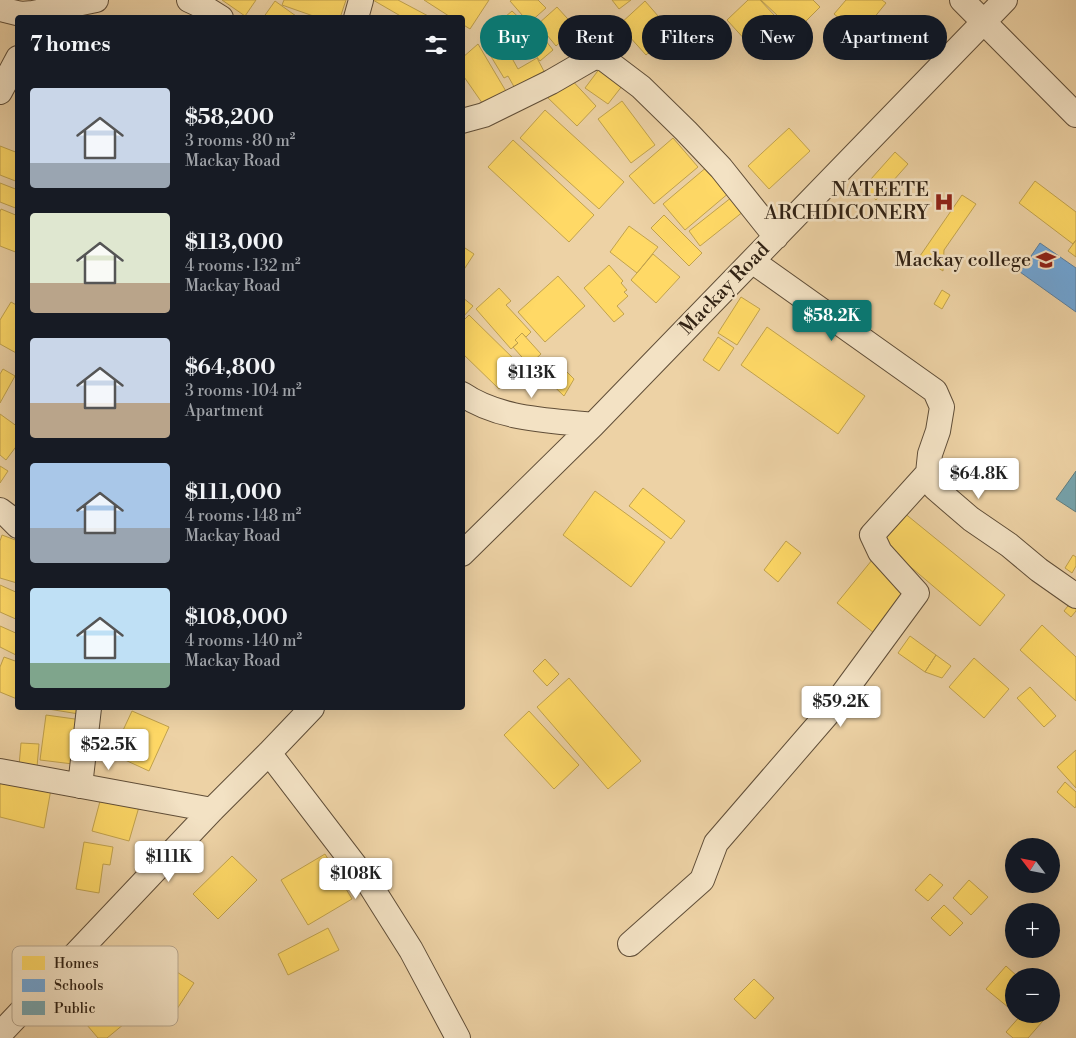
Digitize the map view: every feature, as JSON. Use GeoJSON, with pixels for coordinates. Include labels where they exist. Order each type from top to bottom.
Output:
{"type":"FeatureCollection","features":[{"type":"Feature","properties":{"kind":"street"},"geometry":{"type":"LineString","coordinates":[[0,9],[32,15],[96,0]]}},
{"type":"Feature","properties":{"kind":"street"},"geometry":{"type":"LineString","coordinates":[[189,0],[216,15]]}},
{"type":"Feature","properties":{"kind":"street"},"geometry":{"type":"LineString","coordinates":[[357,15],[361,0]]}},
{"type":"Feature","properties":{"kind":"street"},"geometry":{"type":"LineString","coordinates":[[962,0],[1076,114]]}},
{"type":"Feature","properties":{"kind":"street","name":"Mackay Road"},"geometry":{"type":"LineString","coordinates":[[465,551],[593,425],[1005,0]]}},
{"type":"Feature","properties":{"kind":"street"},"geometry":{"type":"LineString","coordinates":[[465,120],[484,115],[551,82],[589,60],[596,57],[604,59],[641,87],[686,131],[721,168],[776,237]]}},
{"type":"Feature","properties":{"kind":"street"},"geometry":{"type":"LineString","coordinates":[[0,92],[15,64]]}},
{"type":"Feature","properties":{"kind":"street"},"geometry":{"type":"LineString","coordinates":[[752,261],[935,391],[942,407],[938,431],[930,454],[928,473],[935,488],[971,519],[1009,545],[1039,570],[1076,596]]}},
{"type":"Feature","properties":{"kind":"street"},"geometry":{"type":"LineString","coordinates":[[465,396],[503,413],[542,420],[593,425]]}},
{"type":"Feature","properties":{"kind":"street"},"geometry":{"type":"LineString","coordinates":[[630,944],[702,880],[716,843],[831,710],[916,593],[880,552],[872,535],[928,473]]}},
{"type":"Feature","properties":{"kind":"street"},"geometry":{"type":"LineString","coordinates":[[0,510],[15,523]]}},
{"type":"Feature","properties":{"kind":"street"},"geometry":{"type":"LineString","coordinates":[[80,786],[89,710]]}},
{"type":"Feature","properties":{"kind":"street"},"geometry":{"type":"LineString","coordinates":[[85,946],[212,810],[310,710]]}},
{"type":"Feature","properties":{"kind":"street"},"geometry":{"type":"LineString","coordinates":[[269,753],[370,885],[411,950],[458,1038]]}},
{"type":"Feature","properties":{"kind":"street"},"geometry":{"type":"LineString","coordinates":[[0,771],[212,810]]}},
{"type":"Feature","properties":{"kind":"street"},"geometry":{"type":"LineString","coordinates":[[2,1035],[12,1024]]}},
{"type":"Feature","properties":{"kind":"building: Homes"},"geometry":{"type":"Polygon","coordinates":[[[222,0],[256,0],[246,15],[222,0]]]}},
{"type":"Feature","properties":{"kind":"building: Homes"},"geometry":{"type":"Polygon","coordinates":[[[284,0],[346,0],[341,15],[310,15],[282,5],[284,0]]]}},
{"type":"Feature","properties":{"kind":"building: Homes"},"geometry":{"type":"Polygon","coordinates":[[[373,0],[398,0],[426,15],[399,15],[373,0]]]}},
{"type":"Feature","properties":{"kind":"building: Homes"},"geometry":{"type":"Polygon","coordinates":[[[424,0],[489,0],[470,29],[465,26],[465,15],[447,15],[424,0]]]}},
{"type":"Feature","properties":{"kind":"building: Homes"},"geometry":{"type":"Polygon","coordinates":[[[538,0],[546,8],[538,15],[522,15],[510,1],[538,0]]]}},
{"type":"Feature","properties":{"kind":"building: Homes"},"geometry":{"type":"Polygon","coordinates":[[[612,0],[631,0],[619,9],[612,0]]]}},
{"type":"Feature","properties":{"kind":"building: Homes"},"geometry":{"type":"Polygon","coordinates":[[[748,0],[760,0],[774,15],[742,15],[742,36],[732,25],[732,15],[748,0]]]}},
{"type":"Feature","properties":{"kind":"building: Homes"},"geometry":{"type":"Polygon","coordinates":[[[761,0],[813,0],[820,7],[812,15],[777,15],[761,0]]]}},
{"type":"Feature","properties":{"kind":"building: Homes"},"geometry":{"type":"Polygon","coordinates":[[[846,0],[882,0],[886,3],[876,15],[834,14],[846,0]]]}},
{"type":"Feature","properties":{"kind":"building: Homes"},"geometry":{"type":"Polygon","coordinates":[[[275,1],[295,15],[265,15],[275,1]]]}},
{"type":"Feature","properties":{"kind":"building: Homes"},"geometry":{"type":"Polygon","coordinates":[[[645,1],[657,15],[642,15],[642,51],[632,39],[632,15],[630,15],[645,1]]]}},
{"type":"Feature","properties":{"kind":"building: Homes"},"geometry":{"type":"Polygon","coordinates":[[[557,7],[564,15],[558,15],[558,44],[556,46],[548,36],[548,15],[557,7]]]}},
{"type":"Feature","properties":{"kind":"building: Homes"},"geometry":{"type":"Polygon","coordinates":[[[512,11],[516,15],[507,15],[512,11]]]}},
{"type":"Feature","properties":{"kind":"building: Homes"},"geometry":{"type":"Polygon","coordinates":[[[478,44],[480,47],[480,60],[487,60],[507,93],[485,107],[465,78],[465,55],[478,44]]]}},
{"type":"Feature","properties":{"kind":"building: Homes"},"geometry":{"type":"Polygon","coordinates":[[[548,44],[553,50],[548,54],[548,44]]]}},
{"type":"Feature","properties":{"kind":"building: Homes"},"geometry":{"type":"Polygon","coordinates":[[[493,60],[513,60],[518,69],[534,60],[538,60],[547,77],[517,92],[508,76],[504,78],[493,60]]]}},
{"type":"Feature","properties":{"kind":"building: Homes"},"geometry":{"type":"Polygon","coordinates":[[[603,64],[626,81],[608,104],[585,88],[603,64]]]}},
{"type":"Feature","properties":{"kind":"building: Homes"},"geometry":{"type":"Polygon","coordinates":[[[567,75],[596,106],[577,126],[546,96],[567,75]]]}},
{"type":"Feature","properties":{"kind":"building: Homes"},"geometry":{"type":"Polygon","coordinates":[[[622,101],[655,145],[631,163],[598,119],[622,101]]]}},
{"type":"Feature","properties":{"kind":"building: Homes"},"geometry":{"type":"Polygon","coordinates":[[[545,110],[624,182],[599,209],[520,138],[545,110]]]}},
{"type":"Feature","properties":{"kind":"building: Homes"},"geometry":{"type":"Polygon","coordinates":[[[789,128],[810,151],[769,189],[748,166],[789,128]]]}},
{"type":"Feature","properties":{"kind":"building: Homes"},"geometry":{"type":"Polygon","coordinates":[[[673,138],[698,167],[654,204],[629,176],[673,138]]]}},
{"type":"Feature","properties":{"kind":"building: Homes"},"geometry":{"type":"Polygon","coordinates":[[[513,140],[594,215],[569,242],[488,167],[513,140]]]}},
{"type":"Feature","properties":{"kind":"building: Homes"},"geometry":{"type":"Polygon","coordinates":[[[0,146],[15,152],[15,181],[0,175],[0,146]]]}},
{"type":"Feature","properties":{"kind":"building: Homes"},"geometry":{"type":"Polygon","coordinates":[[[895,152],[908,164],[876,200],[863,188],[895,152]]]}},
{"type":"Feature","properties":{"kind":"building: Homes"},"geometry":{"type":"Polygon","coordinates":[[[708,166],[730,192],[685,230],[663,204],[708,166]]]}},
{"type":"Feature","properties":{"kind":"building: Homes"},"geometry":{"type":"Polygon","coordinates":[[[1035,181],[1076,212],[1076,240],[1073,244],[1019,203],[1035,181]]]}},
{"type":"Feature","properties":{"kind":"building: Homes"},"geometry":{"type":"Polygon","coordinates":[[[0,183],[15,189],[15,208],[0,202],[0,183]]]}},
{"type":"Feature","properties":{"kind":"building: Homes"},"geometry":{"type":"Polygon","coordinates":[[[962,195],[976,204],[944,250],[943,271],[920,256],[962,195]]]}},
{"type":"Feature","properties":{"kind":"building: Homes"},"geometry":{"type":"Polygon","coordinates":[[[732,197],[744,211],[700,246],[689,231],[732,197]]]}},
{"type":"Feature","properties":{"kind":"building: Homes"},"geometry":{"type":"Polygon","coordinates":[[[1,209],[15,215],[15,252],[0,246],[1,209]]]}},
{"type":"Feature","properties":{"kind":"building: Homes"},"geometry":{"type":"Polygon","coordinates":[[[664,215],[702,253],[689,266],[651,228],[664,215]]]}},
{"type":"Feature","properties":{"kind":"building: Homes"},"geometry":{"type":"Polygon","coordinates":[[[629,226],[658,247],[637,273],[610,252],[629,226]]]}},
{"type":"Feature","properties":{"kind":"building: Homes"},"geometry":{"type":"Polygon","coordinates":[[[1076,240],[1076,257],[1068,251],[1076,240]]]}},
{"type":"Feature","properties":{"kind":"building: Homes"},"geometry":{"type":"Polygon","coordinates":[[[465,248],[474,254],[465,268],[465,248]]]}},
{"type":"Feature","properties":{"kind":"building: Homes"},"geometry":{"type":"Polygon","coordinates":[[[653,254],[680,277],[656,303],[631,280],[653,254]]]}},
{"type":"Feature","properties":{"kind":"building: Homes"},"geometry":{"type":"Polygon","coordinates":[[[609,265],[623,281],[621,283],[627,290],[624,292],[628,296],[617,306],[624,314],[614,322],[584,288],[609,265]]]}},
{"type":"Feature","properties":{"kind":"building: Homes"},"geometry":{"type":"Polygon","coordinates":[[[558,276],[585,306],[545,342],[518,312],[558,276]]]}},
{"type":"Feature","properties":{"kind":"building: Homes"},"geometry":{"type":"Polygon","coordinates":[[[499,288],[511,301],[506,305],[531,332],[526,337],[522,333],[515,340],[518,343],[511,349],[476,309],[499,288]]]}},
{"type":"Feature","properties":{"kind":"building: Homes"},"geometry":{"type":"Polygon","coordinates":[[[942,290],[950,295],[942,309],[934,304],[942,290]]]}},
{"type":"Feature","properties":{"kind":"building: Homes"},"geometry":{"type":"Polygon","coordinates":[[[741,297],[760,309],[737,345],[718,333],[741,297]]]}},
{"type":"Feature","properties":{"kind":"building: Homes"},"geometry":{"type":"Polygon","coordinates":[[[465,299],[473,306],[465,315],[465,299]]]}},
{"type":"Feature","properties":{"kind":"building: Homes"},"geometry":{"type":"Polygon","coordinates":[[[11,302],[15,304],[15,352],[0,344],[0,320],[11,302]]]}},
{"type":"Feature","properties":{"kind":"building: Homes"},"geometry":{"type":"Polygon","coordinates":[[[469,315],[522,367],[499,389],[465,356],[465,319],[469,315]]]}},
{"type":"Feature","properties":{"kind":"building: Homes"},"geometry":{"type":"Polygon","coordinates":[[[767,327],[865,396],[838,434],[741,365],[767,327]]]}},
{"type":"Feature","properties":{"kind":"building: Homes"},"geometry":{"type":"Polygon","coordinates":[[[522,333],[541,354],[529,365],[513,347],[518,343],[515,340],[522,333]]]}},
{"type":"Feature","properties":{"kind":"building: Homes"},"geometry":{"type":"Polygon","coordinates":[[[718,337],[734,348],[719,371],[703,360],[718,337]]]}},
{"type":"Feature","properties":{"kind":"building: Homes"},"geometry":{"type":"Polygon","coordinates":[[[553,358],[574,379],[564,396],[539,372],[553,358]]]}},
{"type":"Feature","properties":{"kind":"building: Homes"},"geometry":{"type":"Polygon","coordinates":[[[3,369],[15,376],[0,403],[0,374],[3,369]]]}},
{"type":"Feature","properties":{"kind":"building: Homes"},"geometry":{"type":"Polygon","coordinates":[[[0,414],[15,425],[15,448],[6,460],[0,455],[0,414]]]}},
{"type":"Feature","properties":{"kind":"building: Homes"},"geometry":{"type":"Polygon","coordinates":[[[0,466],[8,471],[0,483],[0,466]]]}},
{"type":"Feature","properties":{"kind":"building: Homes"},"geometry":{"type":"Polygon","coordinates":[[[643,488],[685,521],[671,539],[629,506],[643,488]]]}},
{"type":"Feature","properties":{"kind":"building: Homes"},"geometry":{"type":"Polygon","coordinates":[[[595,491],[665,542],[631,587],[563,535],[595,491]]]}},
{"type":"Feature","properties":{"kind":"building: Homes"},"geometry":{"type":"Polygon","coordinates":[[[903,512],[1005,595],[980,626],[879,540],[903,512]]]}},
{"type":"Feature","properties":{"kind":"building: Homes"},"geometry":{"type":"Polygon","coordinates":[[[2,535],[15,540],[15,582],[0,578],[0,541],[2,535]]]}},
{"type":"Feature","properties":{"kind":"building: Homes"},"geometry":{"type":"Polygon","coordinates":[[[786,541],[801,553],[778,582],[764,570],[786,541]]]}},
{"type":"Feature","properties":{"kind":"building: Homes"},"geometry":{"type":"Polygon","coordinates":[[[1073,555],[1076,557],[1076,566],[1072,573],[1065,568],[1073,555]]]}},
{"type":"Feature","properties":{"kind":"building: Homes"},"geometry":{"type":"Polygon","coordinates":[[[872,560],[908,590],[874,633],[837,603],[872,560]]]}},
{"type":"Feature","properties":{"kind":"building: Homes"},"geometry":{"type":"Polygon","coordinates":[[[0,585],[15,592],[15,619],[0,612],[0,585]]]}},
{"type":"Feature","properties":{"kind":"building: Homes"},"geometry":{"type":"Polygon","coordinates":[[[1071,602],[1076,606],[1076,611],[1071,617],[1064,611],[1071,602]]]}},
{"type":"Feature","properties":{"kind":"building: Homes"},"geometry":{"type":"Polygon","coordinates":[[[1042,625],[1076,657],[1076,701],[1020,650],[1042,625]]]}},
{"type":"Feature","properties":{"kind":"building: Homes"},"geometry":{"type":"Polygon","coordinates":[[[0,626],[15,633],[15,654],[0,647],[0,626]]]}},
{"type":"Feature","properties":{"kind":"building: Homes"},"geometry":{"type":"Polygon","coordinates":[[[910,636],[936,655],[925,672],[898,653],[910,636]]]}},
{"type":"Feature","properties":{"kind":"building: Homes"},"geometry":{"type":"Polygon","coordinates":[[[936,655],[951,666],[942,678],[925,672],[936,655]]]}},
{"type":"Feature","properties":{"kind":"building: Homes"},"geometry":{"type":"Polygon","coordinates":[[[4,657],[15,661],[15,698],[0,692],[0,667],[4,657]]]}},
{"type":"Feature","properties":{"kind":"building: Homes"},"geometry":{"type":"Polygon","coordinates":[[[974,658],[1009,689],[984,718],[949,687],[974,658]]]}},
{"type":"Feature","properties":{"kind":"building: Homes"},"geometry":{"type":"Polygon","coordinates":[[[545,659],[559,674],[547,686],[533,671],[545,659]]]}},
{"type":"Feature","properties":{"kind":"building: Homes"},"geometry":{"type":"Polygon","coordinates":[[[569,678],[641,761],[608,789],[537,707],[569,678]]]}},
{"type":"Feature","properties":{"kind":"building: Homes"},"geometry":{"type":"Polygon","coordinates":[[[1030,687],[1056,716],[1044,727],[1017,698],[1030,687]]]}},
{"type":"Feature","properties":{"kind":"building: Homes"},"geometry":{"type":"Polygon","coordinates":[[[54,710],[80,710],[79,714],[54,710]]]}},
{"type":"Feature","properties":{"kind":"building: Homes"},"geometry":{"type":"Polygon","coordinates":[[[132,711],[169,727],[149,771],[112,754],[132,711]]]}},
{"type":"Feature","properties":{"kind":"building: Homes"},"geometry":{"type":"Polygon","coordinates":[[[529,711],[579,765],[554,789],[504,735],[529,711]]]}},
{"type":"Feature","properties":{"kind":"building: Homes"},"geometry":{"type":"Polygon","coordinates":[[[46,715],[82,720],[73,764],[40,760],[46,715]]]}},
{"type":"Feature","properties":{"kind":"building: Homes"},"geometry":{"type":"Polygon","coordinates":[[[21,743],[39,744],[37,767],[19,766],[21,743]]]}},
{"type":"Feature","properties":{"kind":"building: Homes"},"geometry":{"type":"Polygon","coordinates":[[[1076,750],[1076,788],[1057,767],[1076,750]]]}},
{"type":"Feature","properties":{"kind":"building: Homes"},"geometry":{"type":"Polygon","coordinates":[[[0,780],[51,789],[44,828],[0,817],[0,780]]]}},
{"type":"Feature","properties":{"kind":"building: Homes"},"geometry":{"type":"Polygon","coordinates":[[[1065,782],[1076,792],[1075,808],[1057,792],[1065,782]]]}},
{"type":"Feature","properties":{"kind":"building: Homes"},"geometry":{"type":"Polygon","coordinates":[[[103,790],[141,800],[129,841],[92,831],[103,790]]]}},
{"type":"Feature","properties":{"kind":"building: Homes"},"geometry":{"type":"Polygon","coordinates":[[[84,842],[113,847],[110,865],[103,864],[99,893],[76,889],[84,842]]]}},
{"type":"Feature","properties":{"kind":"building: Homes"},"geometry":{"type":"Polygon","coordinates":[[[325,854],[352,899],[308,925],[281,880],[325,854]]]}},
{"type":"Feature","properties":{"kind":"building: Homes"},"geometry":{"type":"Polygon","coordinates":[[[232,856],[257,880],[218,919],[193,894],[232,856]]]}},
{"type":"Feature","properties":{"kind":"building: Homes"},"geometry":{"type":"Polygon","coordinates":[[[930,874],[943,885],[928,901],[915,890],[930,874]]]}},
{"type":"Feature","properties":{"kind":"building: Homes"},"geometry":{"type":"Polygon","coordinates":[[[969,880],[988,897],[971,915],[953,898],[969,880]]]}},
{"type":"Feature","properties":{"kind":"building: Homes"},"geometry":{"type":"Polygon","coordinates":[[[944,905],[963,923],[950,936],[931,918],[944,905]]]}},
{"type":"Feature","properties":{"kind":"building: Homes"},"geometry":{"type":"Polygon","coordinates":[[[328,928],[339,950],[288,975],[278,954],[328,928]]]}},
{"type":"Feature","properties":{"kind":"building: Homes"},"geometry":{"type":"Polygon","coordinates":[[[1006,966],[1008,968],[1005,968],[1005,1005],[986,989],[1006,966]]]}},
{"type":"Feature","properties":{"kind":"building: Homes"},"geometry":{"type":"Polygon","coordinates":[[[178,973],[194,983],[178,1007],[178,973]]]}},
{"type":"Feature","properties":{"kind":"building: Homes"},"geometry":{"type":"Polygon","coordinates":[[[754,979],[774,998],[755,1019],[734,999],[754,979]]]}},
{"type":"Feature","properties":{"kind":"building: Homes"},"geometry":{"type":"Polygon","coordinates":[[[1014,1023],[1041,1023],[1028,1038],[1013,1038],[1006,1032],[1014,1023]]]}},
{"type":"Feature","properties":{"kind":"building: Homes"},"geometry":{"type":"Polygon","coordinates":[[[88,1026],[122,1026],[107,1038],[98,1038],[88,1026]]]}},
{"type":"Feature","properties":{"kind":"building: Schools"},"geometry":{"type":"Polygon","coordinates":[[[1040,243],[1076,268],[1076,312],[1020,272],[1040,243]]]}},
{"type":"Feature","properties":{"kind":"building: Public"},"geometry":{"type":"Polygon","coordinates":[[[1076,471],[1076,512],[1056,499],[1076,471]]]}},
{"type":"Feature","properties":{"kind":"place","name":"NATEETE ARCHDICONERY"},"geometry":{"type":"Point","coordinates":[944,202]}},
{"type":"Feature","properties":{"kind":"place","name":"Mackay college"},"geometry":{"type":"Point","coordinates":[1046,260]}}]}
